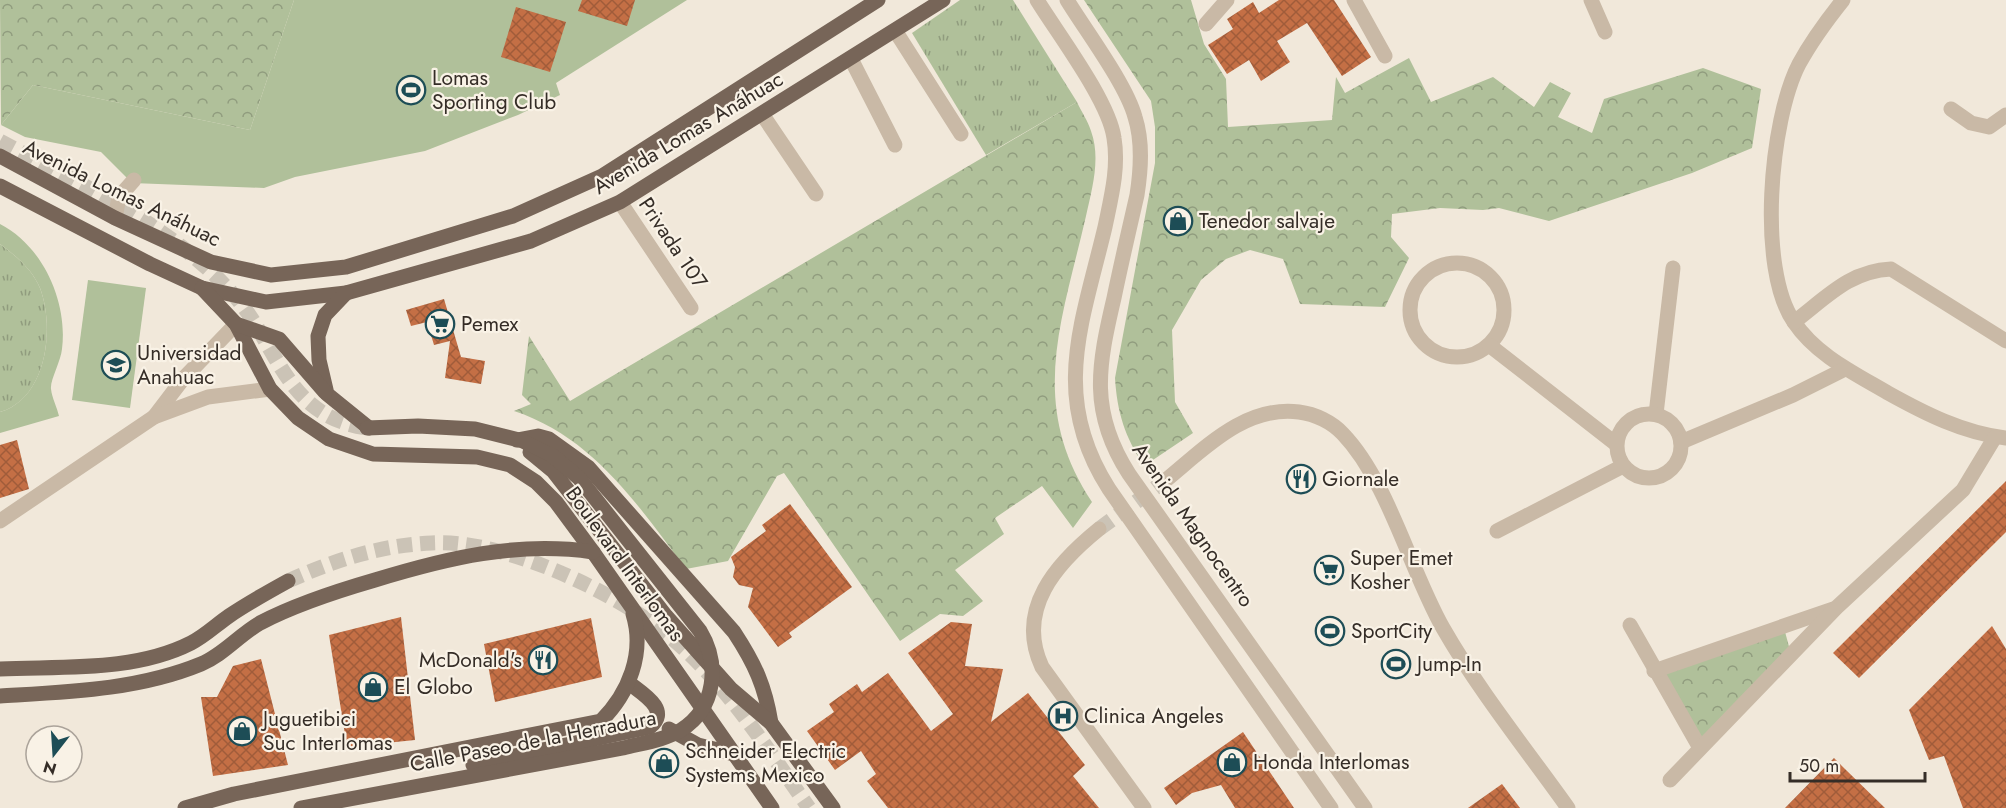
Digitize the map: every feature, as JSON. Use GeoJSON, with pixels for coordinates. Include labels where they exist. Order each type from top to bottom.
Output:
{"type":"FeatureCollection","features":[{"type":"Feature","properties":{"kind":"main road","name":"Avenida Lomas Anáhuac"},"geometry":{"type":"LineString","coordinates":[[0,156],[186,253],[250,272],[271,275],[346,267],[513,216],[602,176],[878,0]]}},
{"type":"Feature","properties":{"kind":"main road","name":"Avenida Lomas Anáhuac"},"geometry":{"type":"LineString","coordinates":[[0,186],[150,264],[202,288],[266,302],[346,293],[531,241],[620,202],[896,32],[943,0]]}},
{"type":"Feature","properties":{"kind":"main road","name":"Boulevard Interlomas"},"geometry":{"type":"LineString","coordinates":[[202,288],[236,324],[270,389],[290,411],[313,429],[358,450],[383,455],[477,457],[510,465],[536,482],[556,502],[593,552],[772,808]]}},
{"type":"Feature","properties":{"kind":"main road"},"geometry":{"type":"LineString","coordinates":[[327,394],[319,360],[318,336],[325,315],[346,293]]}},
{"type":"Feature","properties":{"kind":"main road"},"geometry":{"type":"LineString","coordinates":[[236,324],[279,339],[327,394]]}},
{"type":"Feature","properties":{"kind":"main road","name":"Boulevard Interlomas"},"geometry":{"type":"LineString","coordinates":[[327,394],[368,428],[460,428],[517,440],[553,456],[579,478]]}},
{"type":"Feature","properties":{"kind":"main road","name":"Boulevard Interlomas"},"geometry":{"type":"LineString","coordinates":[[517,440],[538,436],[549,439],[588,467],[734,632],[753,660],[766,691],[771,723]]}},
{"type":"Feature","properties":{"kind":"main road","name":"Boulevard Interlomas"},"geometry":{"type":"LineString","coordinates":[[517,440],[553,471],[666,616],[731,689],[771,723],[833,808]]}},
{"type":"Feature","properties":{"kind":"main road","name":"Calle Paseo de la Herradura"},"geometry":{"type":"LineString","coordinates":[[301,808],[623,748],[670,735],[687,726],[701,711],[711,688],[713,676],[712,658],[706,641],[579,478]]}},
{"type":"Feature","properties":{"kind":"main road"},"geometry":{"type":"LineString","coordinates":[[0,696],[121,685],[203,664],[260,623],[351,587],[422,565],[463,556],[528,547],[593,552]]}},
{"type":"Feature","properties":{"kind":"main road"},"geometry":{"type":"LineString","coordinates":[[0,669],[82,666],[143,658],[177,649],[192,643],[248,603],[288,581]]}},
{"type":"Feature","properties":{"kind":"main road","name":"Calle Paseo de la Herradura"},"geometry":{"type":"LineString","coordinates":[[185,808],[234,794],[601,721],[622,697],[629,683],[637,644],[635,620],[630,605]]}},
{"type":"Feature","properties":{"kind":"main road"},"geometry":{"type":"LineString","coordinates":[[375,793],[392,782],[650,727],[656,722],[659,714],[655,704],[629,683]]}},
{"type":"Feature","properties":{"kind":"main road"},"geometry":{"type":"LineString","coordinates":[[656,722],[698,745],[734,754]]}},
{"type":"Feature","properties":{"kind":"street"},"geometry":{"type":"LineString","coordinates":[[1037,0],[1105,109],[1112,124],[1115,140],[1113,191],[1075,361],[1076,408],[1088,451],[1109,489],[1331,808]]}},
{"type":"Feature","properties":{"kind":"street","name":"Avenida Magnocentro"},"geometry":{"type":"LineString","coordinates":[[1067,0],[1126,96],[1135,115],[1139,135],[1140,176],[1137,195],[1100,363],[1100,403],[1111,440],[1129,474],[1365,808]]}},
{"type":"Feature","properties":{"kind":"street"},"geometry":{"type":"LineString","coordinates":[[1206,24],[1227,0]]}},
{"type":"Feature","properties":{"kind":"street"},"geometry":{"type":"LineString","coordinates":[[1354,0],[1385,56]]}},
{"type":"Feature","properties":{"kind":"street"},"geometry":{"type":"LineString","coordinates":[[1591,0],[1605,32]]}},
{"type":"Feature","properties":{"kind":"street"},"geometry":{"type":"LineString","coordinates":[[1670,780],[1836,608],[1963,490],[2000,437],[1959,428],[1906,403],[1845,369],[1814,345],[1794,322],[1780,297],[1772,250],[1773,185],[1778,131],[1799,65],[1843,0]]}},
{"type":"Feature","properties":{"kind":"street"},"geometry":{"type":"LineString","coordinates":[[896,32],[961,134]]}},
{"type":"Feature","properties":{"kind":"street"},"geometry":{"type":"LineString","coordinates":[[851,59],[895,145]]}},
{"type":"Feature","properties":{"kind":"street"},"geometry":{"type":"LineString","coordinates":[[1951,110],[1971,123],[1989,127],[2006,115]]}},
{"type":"Feature","properties":{"kind":"street"},"geometry":{"type":"LineString","coordinates":[[762,114],[816,194]]}},
{"type":"Feature","properties":{"kind":"street"},"geometry":{"type":"LineString","coordinates":[[115,218],[119,197],[134,180]]}},
{"type":"Feature","properties":{"kind":"street","name":"Privada 107"},"geometry":{"type":"LineString","coordinates":[[620,202],[692,308]]}},
{"type":"Feature","properties":{"kind":"street"},"geometry":{"type":"LineString","coordinates":[[1446,263],[1471,264],[1492,278],[1504,300],[1503,324],[1490,345],[1468,357],[1443,356],[1422,342],[1410,320],[1410,312],[1411,296],[1424,275],[1446,263]]}},
{"type":"Feature","properties":{"kind":"street"},"geometry":{"type":"LineString","coordinates":[[1656,414],[1673,268]]}},
{"type":"Feature","properties":{"kind":"street"},"geometry":{"type":"LineString","coordinates":[[1794,322],[1854,276],[1874,270],[1891,269],[2006,341]]}},
{"type":"Feature","properties":{"kind":"street"},"geometry":{"type":"LineString","coordinates":[[154,417],[183,379],[236,324]]}},
{"type":"Feature","properties":{"kind":"street"},"geometry":{"type":"LineString","coordinates":[[1490,345],[1616,444]]}},
{"type":"Feature","properties":{"kind":"street"},"geometry":{"type":"LineString","coordinates":[[1682,442],[1793,395],[1845,369]]}},
{"type":"Feature","properties":{"kind":"street"},"geometry":{"type":"LineString","coordinates":[[0,521],[154,417],[208,397],[270,389]]}},
{"type":"Feature","properties":{"kind":"street"},"geometry":{"type":"LineString","coordinates":[[1166,480],[1225,433],[1248,418],[1273,412],[1299,412],[1323,419],[1343,434],[1377,483],[1404,548],[1444,628],[1568,808]]}},
{"type":"Feature","properties":{"kind":"street"},"geometry":{"type":"LineString","coordinates":[[1656,414],[1673,424],[1682,442],[1679,459],[1669,472],[1654,478],[1637,476],[1623,466],[1616,444],[1623,426],[1637,416],[1656,414]]}},
{"type":"Feature","properties":{"kind":"street"},"geometry":{"type":"LineString","coordinates":[[1497,531],[1623,466]]}},
{"type":"Feature","properties":{"kind":"street"},"geometry":{"type":"LineString","coordinates":[[1099,529],[1054,570],[1038,609],[1035,647],[1042,667],[1144,808]]}},
{"type":"Feature","properties":{"kind":"street"},"geometry":{"type":"LineString","coordinates":[[1654,671],[1836,608]]}},
{"type":"Feature","properties":{"kind":"street"},"geometry":{"type":"LineString","coordinates":[[1630,625],[1654,671],[1700,748]]}},
{"type":"Feature","properties":{"kind":"green space"},"geometry":{"type":"Polygon","coordinates":[[[0,0],[294,0],[250,130],[33,85],[1,125],[0,0]]]}},
{"type":"Feature","properties":{"kind":"green space","name":"Lomas Sporting Club"},"geometry":{"type":"Polygon","coordinates":[[[294,0],[687,0],[556,83],[560,95],[518,115],[425,151],[295,177],[264,188],[132,183],[101,152],[25,137],[1,125],[33,85],[250,130],[294,0]]]}},
{"type":"Feature","properties":{"kind":"green space"},"geometry":{"type":"Polygon","coordinates":[[[960,0],[1013,0],[1077,102],[986,155],[912,33],[960,0]]]}},
{"type":"Feature","properties":{"kind":"green space"},"geometry":{"type":"Polygon","coordinates":[[[1084,0],[1191,0],[1204,44],[1226,79],[1228,127],[1332,120],[1336,77],[1345,93],[1409,58],[1431,102],[1493,77],[1534,107],[1550,82],[1571,93],[1558,117],[1592,133],[1604,99],[1703,68],[1761,89],[1752,148],[1692,173],[1549,221],[1499,208],[1483,210],[1440,208],[1392,214],[1391,237],[1409,258],[1385,307],[1300,304],[1283,259],[1250,250],[1226,259],[1201,280],[1172,330],[1175,402],[1193,433],[1144,466],[1123,424],[1115,378],[1155,163],[1155,127],[1151,101],[1084,0]]]}},
{"type":"Feature","properties":{"kind":"green space"},"geometry":{"type":"Polygon","coordinates":[[[1077,102],[1094,141],[1095,163],[1091,195],[1060,327],[1055,396],[1060,431],[1072,466],[1092,502],[1073,528],[1042,486],[995,518],[1004,534],[955,570],[983,601],[963,616],[940,614],[900,641],[784,473],[777,476],[728,561],[686,569],[612,476],[567,438],[542,423],[514,411],[531,404],[522,395],[529,336],[570,401],[1077,102]]]}},
{"type":"Feature","properties":{"kind":"green space"},"geometry":{"type":"Polygon","coordinates":[[[0,224],[29,246],[40,261],[56,295],[63,331],[61,354],[51,385],[59,416],[0,433],[0,412],[16,404],[28,392],[37,377],[43,360],[47,322],[45,304],[37,281],[18,258],[0,244],[0,224]]]}},
{"type":"Feature","properties":{"kind":"green space"},"geometry":{"type":"Polygon","coordinates":[[[0,244],[23,263],[37,281],[45,304],[47,322],[43,360],[37,377],[28,392],[16,404],[0,412],[0,244]]]}},
{"type":"Feature","properties":{"kind":"green space"},"geometry":{"type":"Polygon","coordinates":[[[88,280],[146,288],[130,408],[72,400],[88,280]]]}},
{"type":"Feature","properties":{"kind":"green space"},"geometry":{"type":"Polygon","coordinates":[[[1784,628],[1791,654],[1700,748],[1655,671],[1784,628]]]}},
{"type":"Feature","properties":{"kind":"building"},"geometry":{"type":"Polygon","coordinates":[[[582,0],[635,0],[627,26],[578,11],[582,0]]]}},
{"type":"Feature","properties":{"kind":"building"},"geometry":{"type":"Polygon","coordinates":[[[1279,0],[1334,0],[1371,57],[1342,76],[1307,23],[1277,41],[1290,62],[1261,81],[1249,60],[1227,74],[1208,45],[1233,29],[1227,19],[1253,2],[1259,13],[1279,0]]]}},
{"type":"Feature","properties":{"kind":"building"},"geometry":{"type":"Polygon","coordinates":[[[516,7],[566,22],[550,72],[501,57],[516,7]]]}},
{"type":"Feature","properties":{"kind":"building"},"geometry":{"type":"Polygon","coordinates":[[[444,299],[461,357],[485,361],[481,384],[445,378],[450,341],[434,345],[427,322],[411,326],[406,310],[444,299]]]}},
{"type":"Feature","properties":{"kind":"building"},"geometry":{"type":"Polygon","coordinates":[[[17,440],[29,489],[0,498],[0,445],[17,440]]]}},
{"type":"Feature","properties":{"kind":"building"},"geometry":{"type":"Polygon","coordinates":[[[2006,481],[2006,532],[1859,678],[1833,653],[2006,481]]]}},
{"type":"Feature","properties":{"kind":"building"},"geometry":{"type":"Polygon","coordinates":[[[790,504],[852,587],[789,633],[792,637],[778,647],[748,607],[753,588],[739,585],[733,577],[735,567],[731,557],[766,531],[762,525],[790,504]]]}},
{"type":"Feature","properties":{"kind":"building","name":"El Globo"},"geometry":{"type":"Polygon","coordinates":[[[401,617],[415,740],[347,747],[329,635],[401,617]]]}},
{"type":"Feature","properties":{"kind":"building","name":"McDonald's"},"geometry":{"type":"Polygon","coordinates":[[[591,618],[602,677],[495,702],[484,644],[591,618]]]}},
{"type":"Feature","properties":{"kind":"building"},"geometry":{"type":"Polygon","coordinates":[[[951,622],[972,624],[965,666],[1003,669],[991,722],[1028,693],[1085,765],[1073,776],[1099,808],[888,808],[867,781],[876,774],[861,751],[835,770],[807,731],[834,712],[829,704],[857,684],[862,692],[888,673],[931,731],[953,714],[908,653],[951,622]]]}},
{"type":"Feature","properties":{"kind":"building"},"geometry":{"type":"Polygon","coordinates":[[[1992,626],[2006,649],[2006,808],[1963,808],[1944,756],[1929,760],[1909,710],[1992,626]]]}},
{"type":"Feature","properties":{"kind":"building","name":"Juguetibici Suc Interlomas"},"geometry":{"type":"Polygon","coordinates":[[[261,659],[288,765],[213,776],[201,697],[217,697],[233,666],[261,659]]]}},
{"type":"Feature","properties":{"kind":"building","name":"Honda Interlomas"},"geometry":{"type":"Polygon","coordinates":[[[1243,732],[1294,808],[1235,808],[1221,785],[1192,793],[1176,805],[1164,788],[1243,732]]]}},
{"type":"Feature","properties":{"kind":"building"},"geometry":{"type":"Polygon","coordinates":[[[1834,758],[1845,769],[1885,808],[1785,808],[1834,758]]]}},
{"type":"Feature","properties":{"kind":"building"},"geometry":{"type":"Polygon","coordinates":[[[1502,784],[1520,808],[1468,808],[1502,784]]]}},
{"type":"Feature","properties":{"kind":"tunnel"},"geometry":{"type":"LineString","coordinates":[[0,141],[122,207],[180,245],[231,292],[247,312],[286,375],[300,393],[317,409],[339,421],[367,428]]}},
{"type":"Feature","properties":{"kind":"tunnel"},"geometry":{"type":"LineString","coordinates":[[1099,529],[1166,480]]}},
{"type":"Feature","properties":{"kind":"tunnel"},"geometry":{"type":"LineString","coordinates":[[288,581],[323,566],[376,550],[432,543],[461,544],[493,550],[526,559],[559,572],[622,604],[673,639],[693,657],[746,719],[809,808]]}},
{"type":"Feature","properties":{"kind":"place","name":"Lomas Sporting Club"},"geometry":{"type":"Point","coordinates":[411,90]}},
{"type":"Feature","properties":{"kind":"place","name":"Tenedor salvaje"},"geometry":{"type":"Point","coordinates":[1178,221]}},
{"type":"Feature","properties":{"kind":"place","name":"Pemex"},"geometry":{"type":"Point","coordinates":[440,324]}},
{"type":"Feature","properties":{"kind":"place","name":"Universidad Anahuac"},"geometry":{"type":"Point","coordinates":[116,365]}},
{"type":"Feature","properties":{"kind":"place","name":"Giornale"},"geometry":{"type":"Point","coordinates":[1301,479]}},
{"type":"Feature","properties":{"kind":"place","name":"Super Emet Kosher"},"geometry":{"type":"Point","coordinates":[1329,570]}},
{"type":"Feature","properties":{"kind":"place","name":"SportCity"},"geometry":{"type":"Point","coordinates":[1330,631]}},
{"type":"Feature","properties":{"kind":"place","name":"McDonald's"},"geometry":{"type":"Point","coordinates":[543,660]}},
{"type":"Feature","properties":{"kind":"place","name":"Jump-In"},"geometry":{"type":"Point","coordinates":[1396,664]}},
{"type":"Feature","properties":{"kind":"place","name":"El Globo"},"geometry":{"type":"Point","coordinates":[373,687]}},
{"type":"Feature","properties":{"kind":"place","name":"Clinica Angeles"},"geometry":{"type":"Point","coordinates":[1063,716]}},
{"type":"Feature","properties":{"kind":"place","name":"Juguetibici Suc Interlomas"},"geometry":{"type":"Point","coordinates":[242,731]}},
{"type":"Feature","properties":{"kind":"place","name":"Honda Interlomas"},"geometry":{"type":"Point","coordinates":[1232,762]}},
{"type":"Feature","properties":{"kind":"place","name":"Schneider Electric Systems Mexico"},"geometry":{"type":"Point","coordinates":[664,763]}}]}
